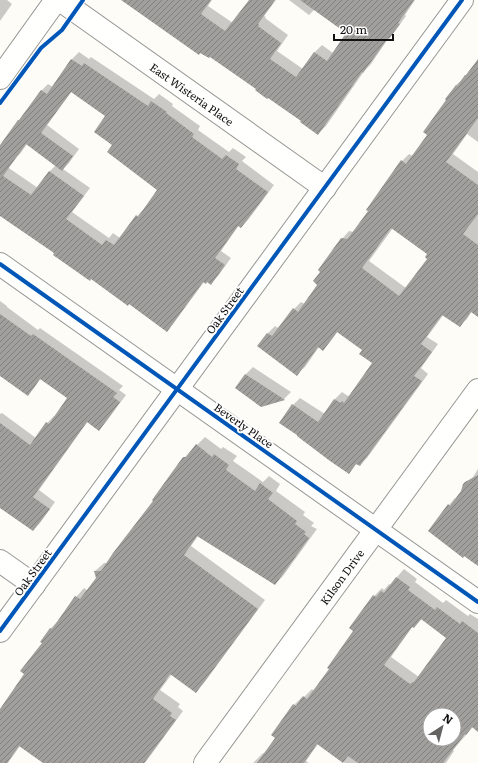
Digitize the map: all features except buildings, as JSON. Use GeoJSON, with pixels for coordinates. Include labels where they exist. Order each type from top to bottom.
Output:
{"type":"FeatureCollection","features":[{"type":"Feature","properties":{"kind":"street"},"geometry":{"type":"LineString","coordinates":[[0,78],[56,0]]}},
{"type":"Feature","properties":{"kind":"street","name":"East Wisteria Place"},"geometry":{"type":"LineString","coordinates":[[60,0],[325,188]]}},
{"type":"Feature","properties":{"kind":"street","name":"Oak Street"},"geometry":{"type":"LineString","coordinates":[[0,631],[462,0]]}},
{"type":"Feature","properties":{"kind":"street","name":"Beverly Place"},"geometry":{"type":"LineString","coordinates":[[0,264],[478,602]]}},
{"type":"Feature","properties":{"kind":"street","name":"Kilson Drive"},"geometry":{"type":"LineString","coordinates":[[205,763],[478,390]]}},
{"type":"Feature","properties":{"kind":"street"},"geometry":{"type":"LineString","coordinates":[[0,561],[34,585]]}},
{"type":"Feature","properties":{"kind":"cycle path"},"geometry":{"type":"LineString","coordinates":[[0,103],[41,48],[62,30],[83,0]]}},
{"type":"Feature","properties":{"kind":"cycle path"},"geometry":{"type":"LineString","coordinates":[[0,631],[462,0]]}},
{"type":"Feature","properties":{"kind":"cycle path"},"geometry":{"type":"LineString","coordinates":[[0,264],[478,602]]}}]}
